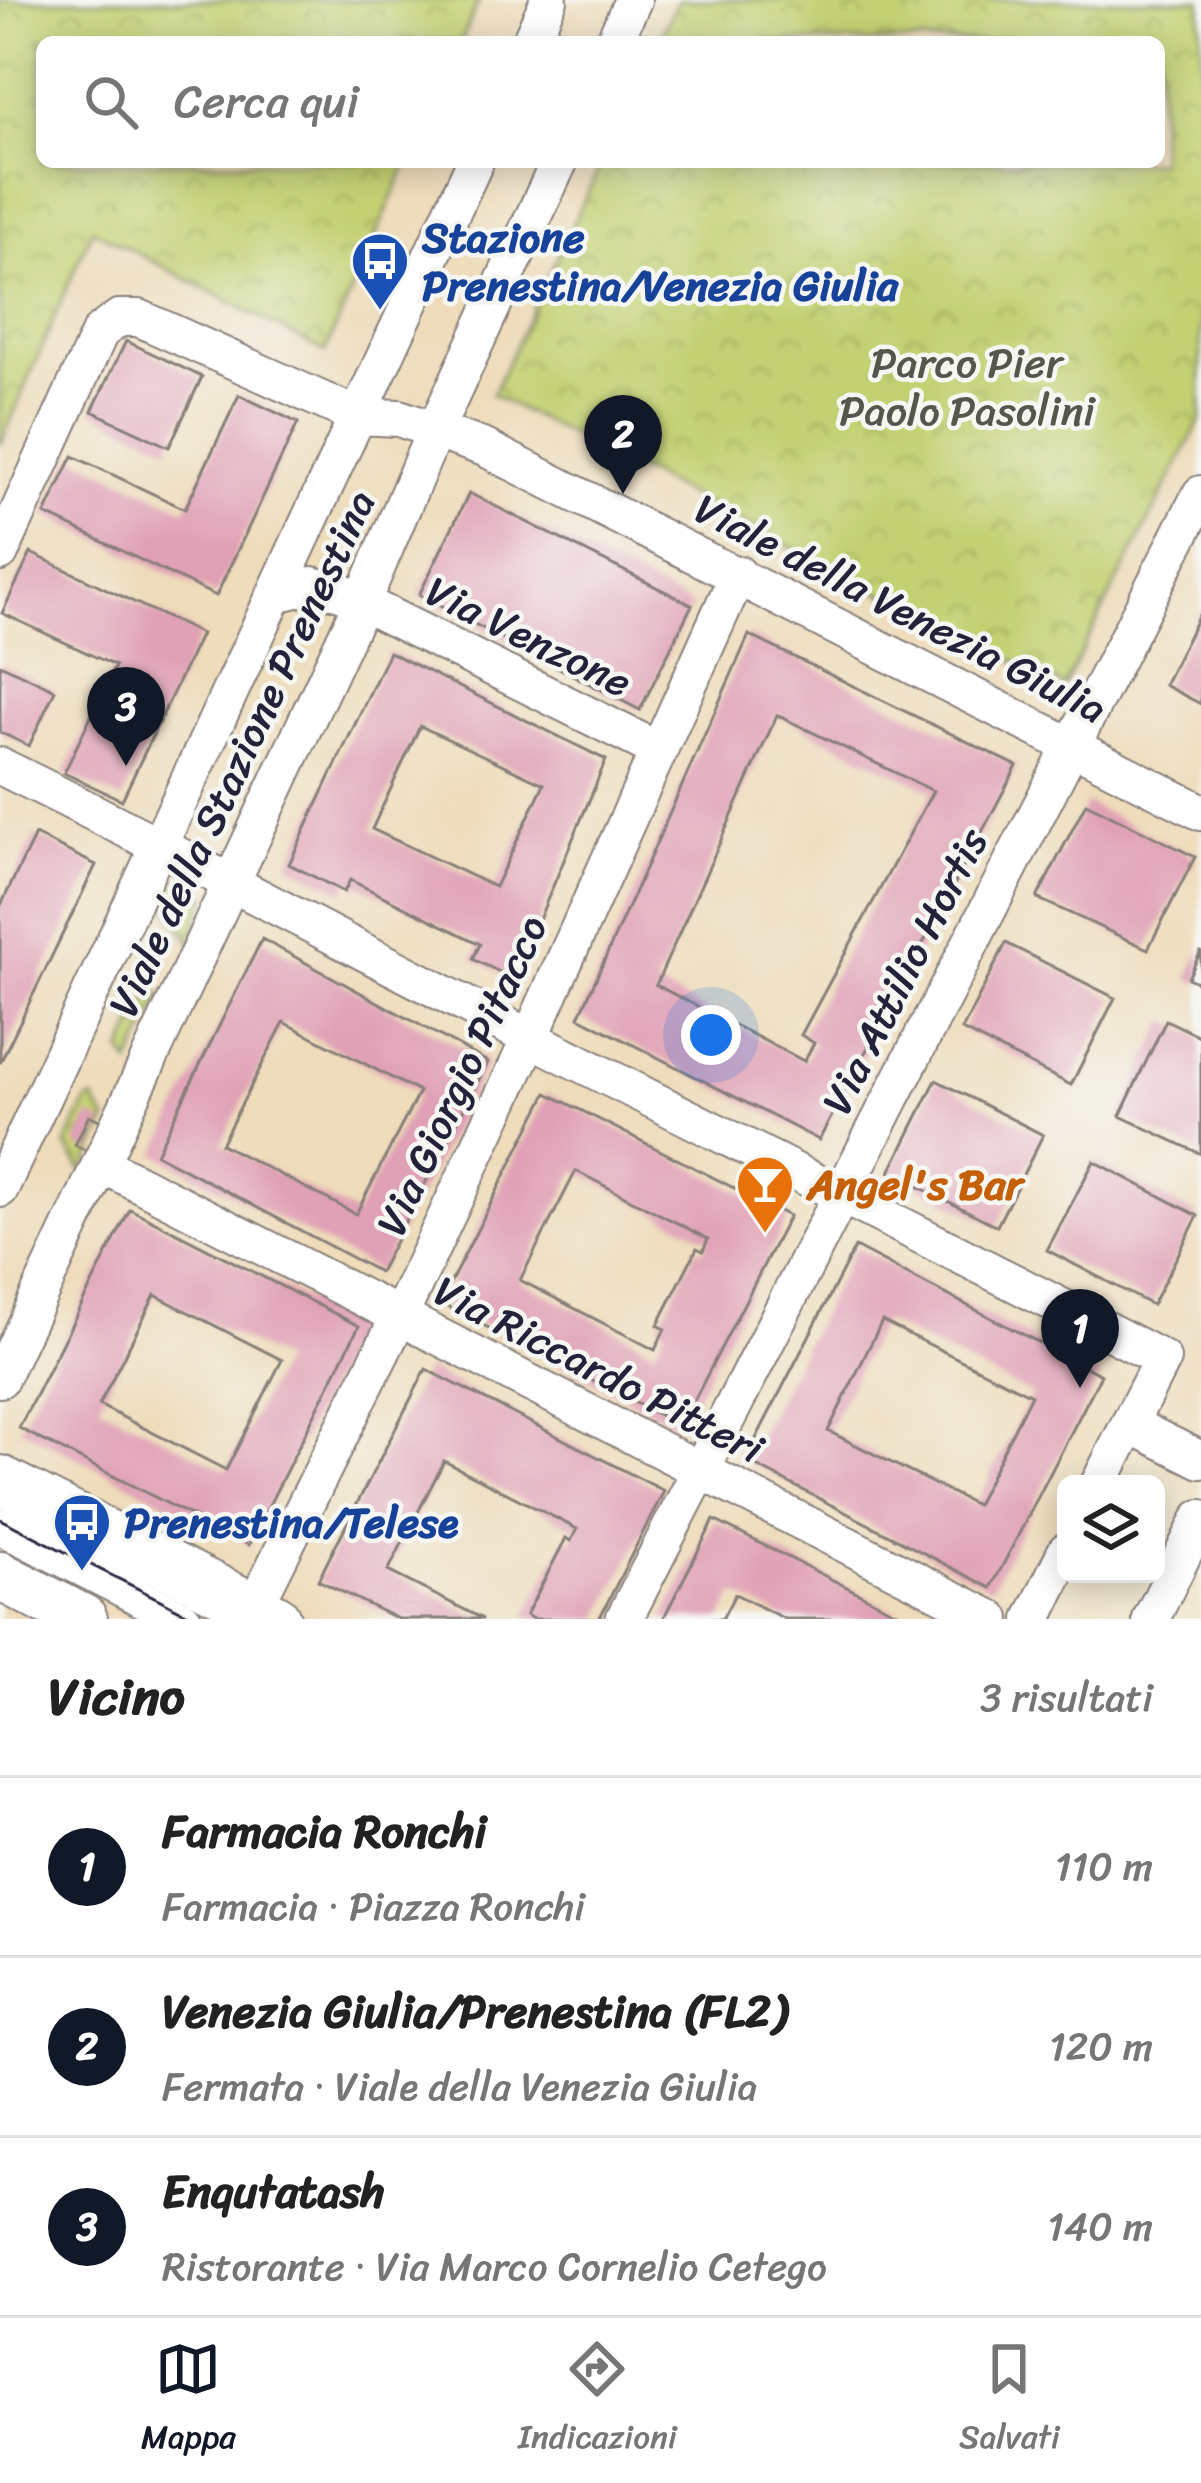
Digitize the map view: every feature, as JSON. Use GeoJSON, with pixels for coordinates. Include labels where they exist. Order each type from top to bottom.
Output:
{"type":"FeatureCollection","features":[{"type":"Feature","properties":{"kind":"main road"},"geometry":{"type":"LineString","coordinates":[[0,1480],[265,1614]]}},
{"type":"Feature","properties":{"kind":"main road"},"geometry":{"type":"LineString","coordinates":[[1,1578],[83,1619]]}},
{"type":"Feature","properties":{"kind":"street"},"geometry":{"type":"LineString","coordinates":[[533,36],[549,0]]}},
{"type":"Feature","properties":{"kind":"street"},"geometry":{"type":"LineString","coordinates":[[617,36],[633,0]]}},
{"type":"Feature","properties":{"kind":"street","name":"Viale della Stazione Prenestina"},"geometry":{"type":"LineString","coordinates":[[0,1190],[14,1121],[160,844],[472,168]]}},
{"type":"Feature","properties":{"kind":"street","name":"Viale della Stazione Prenestina"},"geometry":{"type":"LineString","coordinates":[[0,1378],[362,602],[556,168]]}},
{"type":"Feature","properties":{"kind":"street","name":"Viale della Venezia Giulia"},"geometry":{"type":"LineString","coordinates":[[0,553],[97,338],[118,318],[146,320],[357,416],[384,416],[436,428],[738,574],[1201,812]]}},
{"type":"Feature","properties":{"kind":"street","name":"Via Attilio Hortis"},"geometry":{"type":"LineString","coordinates":[[624,1619],[1201,494]]}},
{"type":"Feature","properties":{"kind":"street","name":"Via Giorgio Pitacco"},"geometry":{"type":"LineString","coordinates":[[265,1614],[738,574]]}},
{"type":"Feature","properties":{"kind":"street","name":"Via Venzone"},"geometry":{"type":"LineString","coordinates":[[276,594],[322,585],[656,749]]}},
{"type":"Feature","properties":{"kind":"street"},"geometry":{"type":"LineString","coordinates":[[0,766],[1162,1358],[1104,1475]]}},
{"type":"Feature","properties":{"kind":"street","name":"Via Riccardo Pitteri"},"geometry":{"type":"LineString","coordinates":[[101,1164],[992,1619]]}},
{"type":"Feature","properties":{"kind":"street"},"geometry":{"type":"LineString","coordinates":[[1130,1424],[1201,1460]]}},
{"type":"Feature","properties":{"kind":"street"},"geometry":{"type":"LineString","coordinates":[[1153,1618],[1201,1518]]}},
{"type":"Feature","properties":{"kind":"street"},"geometry":{"type":"LineString","coordinates":[[0,1526],[183,1619]]}},
{"type":"Feature","properties":{"kind":"street"},"geometry":{"type":"LineString","coordinates":[[1033,1619],[1057,1570]]}},
{"type":"Feature","properties":{"kind":"green space"},"geometry":{"type":"Polygon","coordinates":[[[0,0],[479,0],[464,36],[36,36],[36,168],[405,168],[325,352],[92,229],[0,446],[0,0]]]}},
{"type":"Feature","properties":{"kind":"green space","name":"Parco Pier Paolo Pasolini"},"geometry":{"type":"Polygon","coordinates":[[[678,0],[1201,0],[1201,419],[1064,686],[492,395],[599,168],[1165,168],[1165,36],[661,36],[678,0]]]}},
{"type":"Feature","properties":{"kind":"green space"},"geometry":{"type":"Polygon","coordinates":[[[163,875],[207,896],[190,942],[153,884],[163,875]]]}},
{"type":"Feature","properties":{"kind":"green space"},"geometry":{"type":"Polygon","coordinates":[[[152,990],[163,995],[130,1064],[122,1052],[152,990]]]}},
{"type":"Feature","properties":{"kind":"green space"},"geometry":{"type":"Polygon","coordinates":[[[93,1099],[107,1120],[83,1172],[66,1145],[87,1102],[93,1099]]]}},
{"type":"Feature","properties":{"kind":"building"},"geometry":{"type":"Polygon","coordinates":[[[126,341],[202,377],[169,447],[92,411],[126,341]]]}},
{"type":"Feature","properties":{"kind":"building"},"geometry":{"type":"Polygon","coordinates":[[[239,395],[298,423],[216,596],[45,514],[73,456],[185,509],[239,395]]]}},
{"type":"Feature","properties":{"kind":"building"},"geometry":{"type":"Polygon","coordinates":[[[469,493],[692,605],[640,710],[419,595],[469,493]]]}},
{"type":"Feature","properties":{"kind":"building"},"geometry":{"type":"Polygon","coordinates":[[[31,553],[201,634],[122,800],[64,773],[115,666],[2,613],[31,553]]]}},
{"type":"Feature","properties":{"kind":"building"},"geometry":{"type":"Polygon","coordinates":[[[1201,611],[1201,704],[1164,685],[1201,611]]]}},
{"type":"Feature","properties":{"kind":"building"},"geometry":{"type":"Polygon","coordinates":[[[749,635],[1017,766],[819,1140],[579,1017],[749,635]],[[777,715],[656,985],[804,1061],[814,1043],[801,1035],[933,791],[777,715]]]}},
{"type":"Feature","properties":{"kind":"building"},"geometry":{"type":"Polygon","coordinates":[[[389,652],[606,760],[514,979],[473,959],[480,944],[350,880],[344,892],[289,864],[389,652]],[[420,726],[372,829],[495,887],[544,784],[420,726]]]}},
{"type":"Feature","properties":{"kind":"building"},"geometry":{"type":"Polygon","coordinates":[[[0,664],[55,690],[29,746],[0,732],[0,664]]]}},
{"type":"Feature","properties":{"kind":"building"},"geometry":{"type":"Polygon","coordinates":[[[1086,803],[1195,857],[1148,949],[1037,898],[1086,803]]]}},
{"type":"Feature","properties":{"kind":"building"},"geometry":{"type":"Polygon","coordinates":[[[35,835],[96,865],[0,1063],[0,907],[35,835]]]}},
{"type":"Feature","properties":{"kind":"building"},"geometry":{"type":"Polygon","coordinates":[[[262,939],[488,1062],[379,1272],[156,1154],[262,939]],[[284,1022],[221,1144],[356,1214],[419,1092],[284,1022]]]}},
{"type":"Feature","properties":{"kind":"building"},"geometry":{"type":"Polygon","coordinates":[[[1006,943],[1115,998],[1071,1085],[962,1030],[1006,943]]]}},
{"type":"Feature","properties":{"kind":"building"},"geometry":{"type":"Polygon","coordinates":[[[1201,951],[1201,984],[1188,978],[1201,951]]]}},
{"type":"Feature","properties":{"kind":"building"},"geometry":{"type":"Polygon","coordinates":[[[1166,1020],[1201,1037],[1201,1154],[1120,1116],[1166,1020]]]}},
{"type":"Feature","properties":{"kind":"building"},"geometry":{"type":"Polygon","coordinates":[[[936,1080],[1043,1135],[997,1226],[890,1172],[936,1080]]]}},
{"type":"Feature","properties":{"kind":"building"},"geometry":{"type":"Polygon","coordinates":[[[547,1093],[789,1216],[681,1426],[440,1303],[547,1093]],[[576,1171],[520,1280],[655,1350],[665,1329],[658,1325],[697,1248],[703,1251],[708,1239],[576,1171]]]}},
{"type":"Feature","properties":{"kind":"building"},"geometry":{"type":"Polygon","coordinates":[[[89,1115],[103,1122],[89,1152],[75,1145],[89,1115]]]}},
{"type":"Feature","properties":{"kind":"building"},"geometry":{"type":"Polygon","coordinates":[[[1094,1161],[1198,1216],[1152,1305],[1047,1250],[1094,1161]]]}},
{"type":"Feature","properties":{"kind":"building"},"geometry":{"type":"Polygon","coordinates":[[[130,1209],[359,1326],[249,1545],[19,1428],[130,1209]],[[155,1295],[99,1405],[226,1470],[282,1360],[155,1295]]]}},
{"type":"Feature","properties":{"kind":"building"},"geometry":{"type":"Polygon","coordinates":[[[855,1247],[1101,1375],[991,1588],[745,1460],[855,1247]],[[882,1321],[828,1431],[976,1505],[1031,1395],[882,1321]]]}},
{"type":"Feature","properties":{"kind":"building"},"geometry":{"type":"Polygon","coordinates":[[[426,1369],[664,1491],[599,1619],[533,1619],[526,1615],[566,1538],[571,1541],[577,1529],[444,1461],[388,1571],[483,1619],[398,1619],[318,1580],[426,1369]]]}},
{"type":"Feature","properties":{"kind":"building"},"geometry":{"type":"Polygon","coordinates":[[[714,1520],[910,1619],[785,1619],[735,1594],[722,1619],[663,1619],[714,1520]]]}},
{"type":"Feature","properties":{"kind":"tram line"},"geometry":{"type":"LineString","coordinates":[[0,1519],[198,1619]]}},
{"type":"Feature","properties":{"kind":"place","name":"Stazione Prenestina/Venezia Giulia"},"geometry":{"type":"Point","coordinates":[380,312]}},
{"type":"Feature","properties":{"kind":"place","name":"Venezia Giulia/Prenestina (FL2)"},"geometry":{"type":"Point","coordinates":[623,494]}},
{"type":"Feature","properties":{"kind":"place","name":"Enqutatash"},"geometry":{"type":"Point","coordinates":[126,766]}},
{"type":"Feature","properties":{"kind":"place","name":"Angel's Bar"},"geometry":{"type":"Point","coordinates":[765,1235]}},
{"type":"Feature","properties":{"kind":"place","name":"Farmacia Ronchi"},"geometry":{"type":"Point","coordinates":[1080,1388]}},
{"type":"Feature","properties":{"kind":"place","name":"Prenestina/Telese"},"geometry":{"type":"Point","coordinates":[82,1573]}}]}
